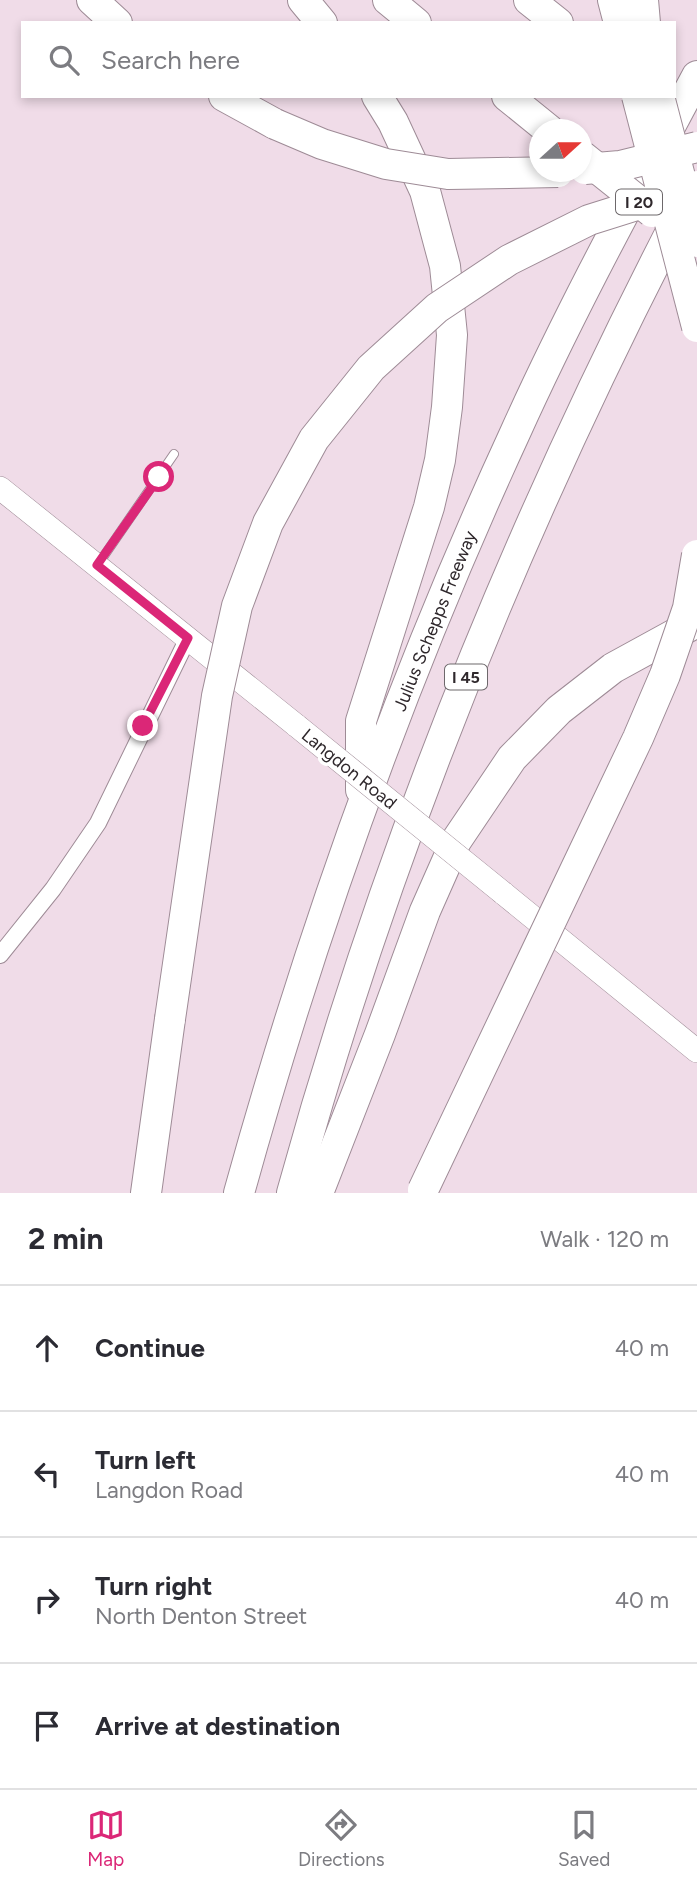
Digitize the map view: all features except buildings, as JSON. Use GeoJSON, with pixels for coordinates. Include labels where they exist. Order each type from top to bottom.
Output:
{"type":"FeatureCollection","features":[{"type":"Feature","properties":{"kind":"highway"},"geometry":{"type":"LineString","coordinates":[[92,0],[115,21]]}},
{"type":"Feature","properties":{"kind":"highway"},"geometry":{"type":"LineString","coordinates":[[303,0],[320,21]]}},
{"type":"Feature","properties":{"kind":"highway"},"geometry":{"type":"LineString","coordinates":[[388,0],[414,21]]}},
{"type":"Feature","properties":{"kind":"highway"},"geometry":{"type":"LineString","coordinates":[[530,0],[556,21]]}},
{"type":"Feature","properties":{"kind":"highway"},"geometry":{"type":"LineString","coordinates":[[613,0],[618,21]]}},
{"type":"Feature","properties":{"kind":"highway"},"geometry":{"type":"LineString","coordinates":[[643,0],[645,21]]}},
{"type":"Feature","properties":{"kind":"highway","name":"Julius Schepps Freeway"},"geometry":{"type":"LineString","coordinates":[[239,1193],[291,1016],[361,808],[437,612],[520,422],[605,248],[697,76]]}},
{"type":"Feature","properties":{"kind":"highway"},"geometry":{"type":"LineString","coordinates":[[228,98],[275,124],[322,144],[386,164],[448,174],[529,173]]}},
{"type":"Feature","properties":{"kind":"highway"},"geometry":{"type":"LineString","coordinates":[[361,808],[361,721],[429,507],[447,407],[452,335],[446,266],[425,191],[394,122],[378,98]]}},
{"type":"Feature","properties":{"kind":"highway"},"geometry":{"type":"LineString","coordinates":[[509,98],[535,119]]}},
{"type":"Feature","properties":{"kind":"highway"},"geometry":{"type":"LineString","coordinates":[[639,98],[697,330]]}},
{"type":"Feature","properties":{"kind":"highway"},"geometry":{"type":"LineString","coordinates":[[654,98],[697,132]]}},
{"type":"Feature","properties":{"kind":"highway"},"geometry":{"type":"LineString","coordinates":[[660,98],[697,242]]}},
{"type":"Feature","properties":{"kind":"highway"},"geometry":{"type":"LineString","coordinates":[[592,169],[620,166],[697,147]]}},
{"type":"Feature","properties":{"kind":"highway","name":"I 20"},"geometry":{"type":"LineString","coordinates":[[592,164],[697,248]]}},
{"type":"Feature","properties":{"kind":"highway"},"geometry":{"type":"LineString","coordinates":[[146,1193],[217,696],[237,606],[268,523],[314,439],[371,368],[437,308],[509,260],[589,220],[697,185]]}},
{"type":"Feature","properties":{"kind":"highway","name":"I 45"},"geometry":{"type":"LineString","coordinates":[[292,1193],[336,1043],[379,912],[476,654],[585,404],[697,185]]}},
{"type":"Feature","properties":{"kind":"highway"},"geometry":{"type":"LineString","coordinates":[[422,1192],[638,738],[665,675],[688,608],[697,555]]}},
{"type":"Feature","properties":{"kind":"highway"},"geometry":{"type":"LineString","coordinates":[[318,1193],[425,911],[456,841],[512,758],[559,710],[613,668],[697,622]]}},
{"type":"Feature","properties":{"kind":"street","name":"Langdon Road"},"geometry":{"type":"LineString","coordinates":[[0,488],[697,1051]]}},
{"type":"Feature","properties":{"kind":"street"},"geometry":{"type":"LineString","coordinates":[[0,955],[53,889],[97,823],[188,638]]}},
{"type":"Feature","properties":{"kind":"lane"},"geometry":{"type":"LineString","coordinates":[[97,565],[174,454]]}},
{"type":"Feature","properties":{"kind":"route"},"geometry":{"type":"LineString","coordinates":[[143,726],[188,638],[97,565],[159,477]]}}]}
